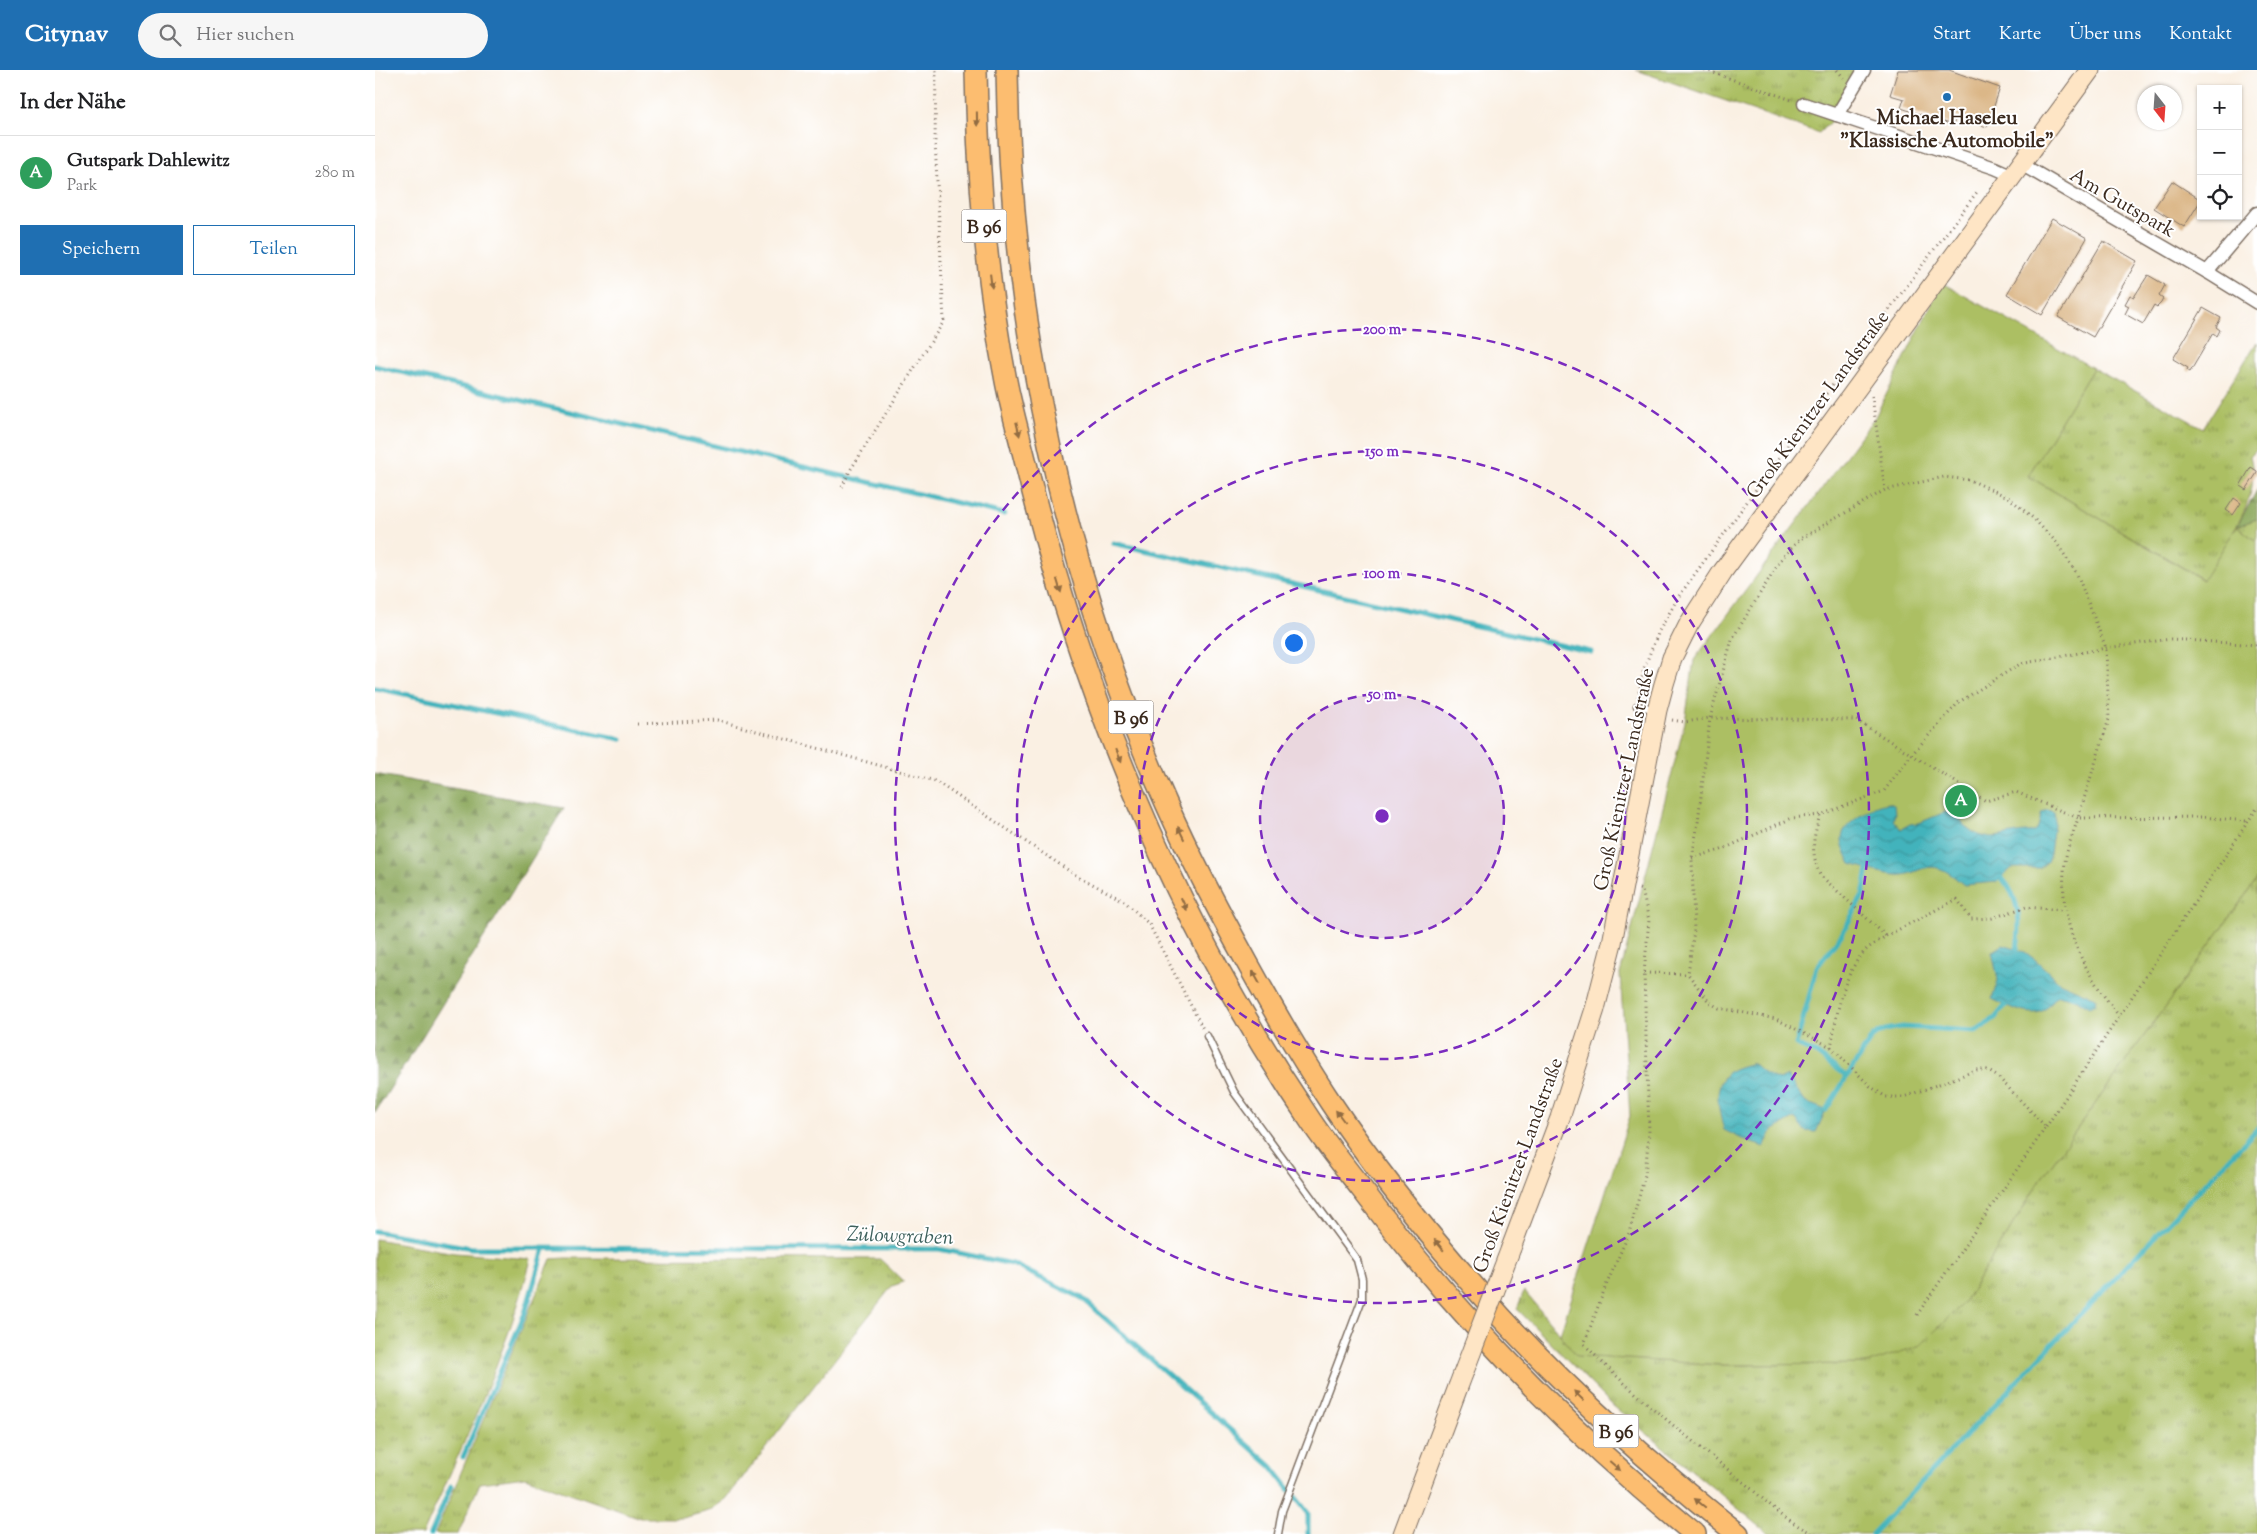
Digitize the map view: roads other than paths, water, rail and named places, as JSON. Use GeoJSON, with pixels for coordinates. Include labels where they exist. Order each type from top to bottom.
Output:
{"type":"FeatureCollection","features":[{"type":"Feature","properties":{"kind":"highway","name":"B 96"},"geometry":{"type":"LineString","coordinates":[[976,70],[982,208],[993,294],[1006,382],[1038,510],[1073,634],[1108,732],[1141,812],[1194,925],[1259,1040],[1311,1122],[1388,1224],[1459,1310],[1547,1402],[1589,1443],[1695,1534]]}},
{"type":"Feature","properties":{"kind":"highway","name":"B 96"},"geometry":{"type":"LineString","coordinates":[[1007,70],[1013,200],[1022,287],[1046,429],[1063,504],[1085,583],[1129,713],[1167,806],[1215,902],[1281,1024],[1332,1104],[1408,1207],[1496,1311],[1550,1368],[1607,1423],[1738,1534]]}},
{"type":"Feature","properties":{"kind":"main road","name":"Groß Kienitzer Landstraße"},"geometry":{"type":"LineString","coordinates":[[1403,1534],[1511,1248],[1578,1063],[1612,943],[1656,713],[1673,658],[1689,624],[1707,594],[2090,70]]}},
{"type":"Feature","properties":{"kind":"street"},"geometry":{"type":"LineString","coordinates":[[1837,115],[1864,70]]}},
{"type":"Feature","properties":{"kind":"street","name":"Am Gutspark"},"geometry":{"type":"LineString","coordinates":[[1804,104],[1995,168],[2017,170],[2207,272],[2257,302]]}},
{"type":"Feature","properties":{"kind":"street"},"geometry":{"type":"LineString","coordinates":[[2207,272],[2257,212]]}},
{"type":"Feature","properties":{"kind":"lane"},"geometry":{"type":"LineString","coordinates":[[1637,706],[1656,713]]}},
{"type":"Feature","properties":{"kind":"lane"},"geometry":{"type":"LineString","coordinates":[[1207,1036],[1234,1092],[1357,1260],[1361,1279],[1362,1299],[1282,1511],[1278,1534]]}},
{"type":"Feature","properties":{"kind":"water"},"geometry":{"type":"Polygon","coordinates":[[[1889,803],[1894,805],[1895,814],[1893,820],[1901,829],[1950,810],[1973,832],[1988,837],[2034,832],[2038,827],[2042,812],[2048,810],[2054,812],[2050,853],[2047,862],[2040,868],[2012,868],[1997,882],[1964,885],[1938,868],[1926,868],[1900,875],[1879,872],[1851,864],[1842,842],[1842,836],[1847,826],[1868,811],[1889,803]]]}},
{"type":"Feature","properties":{"kind":"water"},"geometry":{"type":"Polygon","coordinates":[[[2003,945],[2025,952],[2059,982],[2096,998],[2095,1004],[2089,1007],[2075,999],[2058,995],[2045,1009],[2034,1013],[2004,1005],[1992,999],[1998,980],[1992,952],[2003,945]]]}},
{"type":"Feature","properties":{"kind":"water"},"geometry":{"type":"Polygon","coordinates":[[[1753,1063],[1765,1074],[1779,1080],[1788,1076],[1805,1102],[1826,1110],[1816,1132],[1805,1131],[1795,1118],[1772,1131],[1764,1147],[1746,1141],[1724,1130],[1718,1099],[1720,1083],[1730,1071],[1753,1063]]]}},
{"type":"Feature","properties":{"kind":"waterway"},"geometry":{"type":"LineString","coordinates":[[375,366],[1004,514]]}},
{"type":"Feature","properties":{"kind":"waterway"},"geometry":{"type":"LineString","coordinates":[[1113,543],[1591,652]]}},
{"type":"Feature","properties":{"kind":"waterway"},"geometry":{"type":"LineString","coordinates":[[375,688],[621,739]]}},
{"type":"Feature","properties":{"kind":"waterway"},"geometry":{"type":"LineString","coordinates":[[1847,1077],[1817,1054],[1796,1045],[1817,967],[1842,934],[1863,895],[1868,869]]}},
{"type":"Feature","properties":{"kind":"waterway"},"geometry":{"type":"LineString","coordinates":[[2002,878],[2013,894],[2018,912],[2017,949]]}},
{"type":"Feature","properties":{"kind":"waterway"},"geometry":{"type":"LineString","coordinates":[[1826,1110],[1872,1037],[1885,1030],[1902,1027],[1977,1031],[1995,1018],[2005,1006]]}},
{"type":"Feature","properties":{"kind":"waterway"},"geometry":{"type":"LineString","coordinates":[[1872,1534],[2257,1129]]}},
{"type":"Feature","properties":{"kind":"waterway","name":"Zülowgraben"},"geometry":{"type":"LineString","coordinates":[[375,1231],[472,1248],[939,1249],[1012,1264],[1082,1298],[1271,1466],[1308,1513],[1308,1534]]}},
{"type":"Feature","properties":{"kind":"waterway"},"geometry":{"type":"LineString","coordinates":[[463,1457],[525,1313],[544,1249]]}},
{"type":"Feature","properties":{"kind":"waterway"},"geometry":{"type":"LineString","coordinates":[[431,1534],[451,1486]]}},
{"type":"Feature","properties":{"kind":"place","name":"Michael Haseleu \"Klassische Automobile\""},"geometry":{"type":"Point","coordinates":[1947,97]}},
{"type":"Feature","properties":{"kind":"place","name":"Gutspark Dahlewitz"},"geometry":{"type":"Point","coordinates":[1961,801]}}]}
